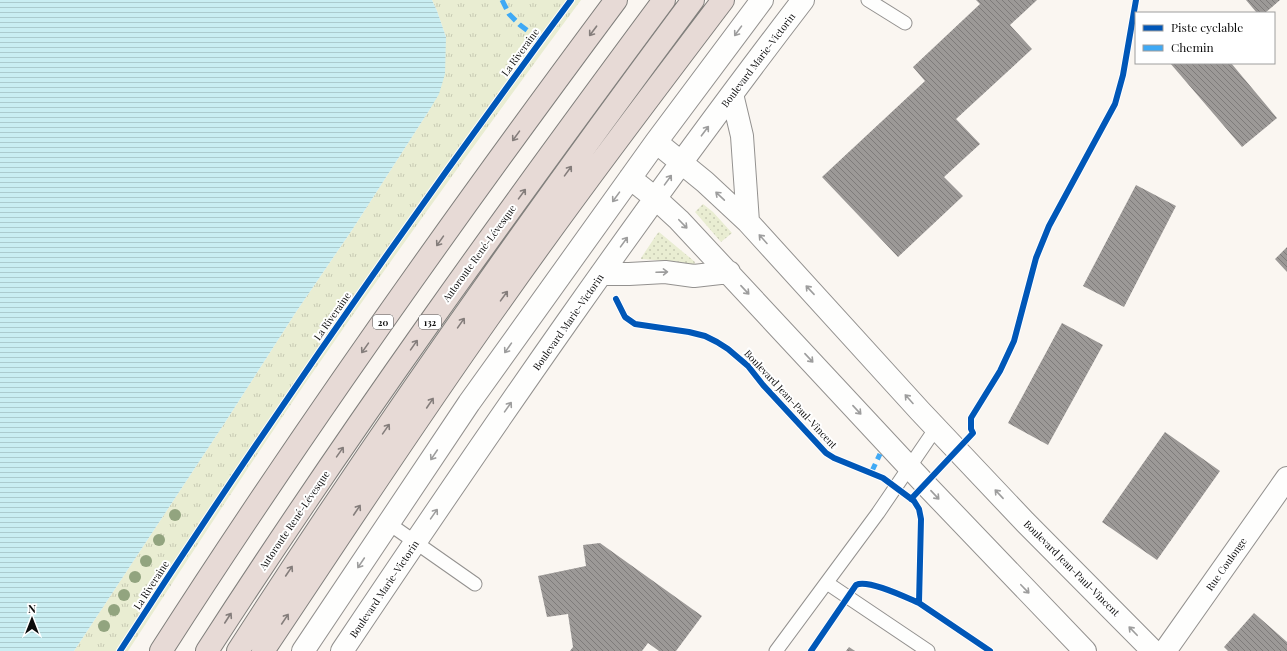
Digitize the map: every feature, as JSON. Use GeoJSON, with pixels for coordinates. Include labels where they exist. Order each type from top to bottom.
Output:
{"type":"FeatureCollection","features":[{"type":"Feature","properties":{"kind":"highway","name":"20"},"geometry":{"type":"LineString","coordinates":[[161,651],[397,301],[489,172],[616,0]]}},
{"type":"Feature","properties":{"kind":"highway","name":"Autoroute René-Lévesque"},"geometry":{"type":"LineString","coordinates":[[207,651],[309,496],[439,309],[664,0]]}},
{"type":"Feature","properties":{"kind":"highway"},"geometry":{"type":"LineString","coordinates":[[238,651],[334,504],[439,353],[556,188],[694,0]]}},
{"type":"Feature","properties":{"kind":"highway"},"geometry":{"type":"LineString","coordinates":[[263,651],[500,300],[722,0]]}},
{"type":"Feature","properties":{"kind":"street"},"geometry":{"type":"LineString","coordinates":[[303,651],[469,403],[656,142],[762,0]]}},
{"type":"Feature","properties":{"kind":"street","name":"Boulevard Marie-Victorin"},"geometry":{"type":"LineString","coordinates":[[342,651],[415,542],[601,274],[681,162],[803,0]]}},
{"type":"Feature","properties":{"kind":"street"},"geometry":{"type":"LineString","coordinates":[[732,94],[742,136],[748,222]]}},
{"type":"Feature","properties":{"kind":"street","name":"Boulevard Jean-Paul-Vincent"},"geometry":{"type":"LineString","coordinates":[[656,142],[705,182],[748,222],[936,428],[1025,522],[1153,651]]}},
{"type":"Feature","properties":{"kind":"street"},"geometry":{"type":"LineString","coordinates":[[630,178],[679,220],[1022,586],[1085,651]]}},
{"type":"Feature","properties":{"kind":"street"},"geometry":{"type":"LineString","coordinates":[[601,274],[665,272],[694,276],[729,272]]}},
{"type":"Feature","properties":{"kind":"street","name":"Rue Coulonge"},"geometry":{"type":"LineString","coordinates":[[1165,651],[1287,478]]}},
{"type":"Feature","properties":{"kind":"lane"},"geometry":{"type":"LineString","coordinates":[[868,0],[905,23]]}},
{"type":"Feature","properties":{"kind":"lane"},"geometry":{"type":"LineString","coordinates":[[776,651],[878,513],[936,428]]}},
{"type":"Feature","properties":{"kind":"lane"},"geometry":{"type":"LineString","coordinates":[[388,523],[475,584]]}},
{"type":"Feature","properties":{"kind":"lane"},"geometry":{"type":"LineString","coordinates":[[827,583],[928,651]]}},
{"type":"Feature","properties":{"kind":"green space"},"geometry":{"type":"Polygon","coordinates":[[[432,0],[581,0],[441,191],[304,385],[237,484],[128,651],[74,651],[296,312],[352,230],[430,109],[446,37],[432,0]]]}},
{"type":"Feature","properties":{"kind":"green space"},"geometry":{"type":"Polygon","coordinates":[[[703,204],[713,212],[732,233],[721,242],[695,212],[703,204]]]}},
{"type":"Feature","properties":{"kind":"green space"},"geometry":{"type":"Polygon","coordinates":[[[659,232],[695,262],[694,266],[680,262],[641,259],[659,232]]]}},
{"type":"Feature","properties":{"kind":"water"},"geometry":{"type":"Polygon","coordinates":[[[0,0],[432,0],[446,37],[445,74],[439,94],[430,109],[352,230],[296,312],[74,651],[0,651],[0,0]]]}},
{"type":"Feature","properties":{"kind":"building"},"geometry":{"type":"Polygon","coordinates":[[[976,0],[1037,0],[1010,25],[1032,49],[956,119],[980,144],[944,177],[963,196],[898,257],[822,177],[925,81],[913,67],[980,4],[976,0]]]}},
{"type":"Feature","properties":{"kind":"building"},"geometry":{"type":"Polygon","coordinates":[[[1246,0],[1280,0],[1266,12],[1256,12],[1246,0]]]}},
{"type":"Feature","properties":{"kind":"building"},"geometry":{"type":"Polygon","coordinates":[[[1171,64],[1232,64],[1277,118],[1242,147],[1171,64]]]}},
{"type":"Feature","properties":{"kind":"building"},"geometry":{"type":"Polygon","coordinates":[[[1136,185],[1176,206],[1124,307],[1083,286],[1136,185]]]}},
{"type":"Feature","properties":{"kind":"building"},"geometry":{"type":"Polygon","coordinates":[[[1287,247],[1287,272],[1275,259],[1287,247]]]}},
{"type":"Feature","properties":{"kind":"building"},"geometry":{"type":"Polygon","coordinates":[[[1062,323],[1103,345],[1048,445],[1008,423],[1062,323]]]}},
{"type":"Feature","properties":{"kind":"building"},"geometry":{"type":"Polygon","coordinates":[[[1165,432],[1220,471],[1157,560],[1102,522],[1165,432]]]}},
{"type":"Feature","properties":{"kind":"building"},"geometry":{"type":"Polygon","coordinates":[[[600,543],[702,616],[676,651],[659,651],[648,643],[642,651],[570,651],[573,647],[568,614],[547,617],[538,576],[586,566],[583,545],[600,543]]]}},
{"type":"Feature","properties":{"kind":"building"},"geometry":{"type":"Polygon","coordinates":[[[1254,613],[1287,642],[1287,651],[1228,651],[1224,647],[1254,613]]]}},
{"type":"Feature","properties":{"kind":"building"},"geometry":{"type":"Polygon","coordinates":[[[849,647],[855,651],[846,651],[849,647]]]}},
{"type":"Feature","properties":{"kind":"marked path"},"geometry":{"type":"LineString","coordinates":[[502,0],[509,14],[520,25],[541,41]]}},
{"type":"Feature","properties":{"kind":"marked path"},"geometry":{"type":"LineString","coordinates":[[871,473],[880,454]]}},
{"type":"Feature","properties":{"kind":"cycle path","name":"La Riveraine"},"geometry":{"type":"LineString","coordinates":[[120,651],[229,485],[340,322],[454,160],[571,0]]}},
{"type":"Feature","properties":{"kind":"cycle path"},"geometry":{"type":"LineString","coordinates":[[911,499],[973,433],[971,429],[971,418],[1000,371],[1014,341],[1036,258],[1049,226],[1115,104],[1123,75],[1136,0]]}},
{"type":"Feature","properties":{"kind":"cycle path"},"geometry":{"type":"LineString","coordinates":[[616,299],[625,317],[635,324],[689,332],[705,336],[728,349],[748,366],[763,385],[826,453],[834,458],[883,478],[914,501],[919,509],[921,519],[919,603],[990,651]]}},
{"type":"Feature","properties":{"kind":"cycle path"},"geometry":{"type":"LineString","coordinates":[[811,651],[856,585],[869,584],[878,586],[919,603]]}}]}
